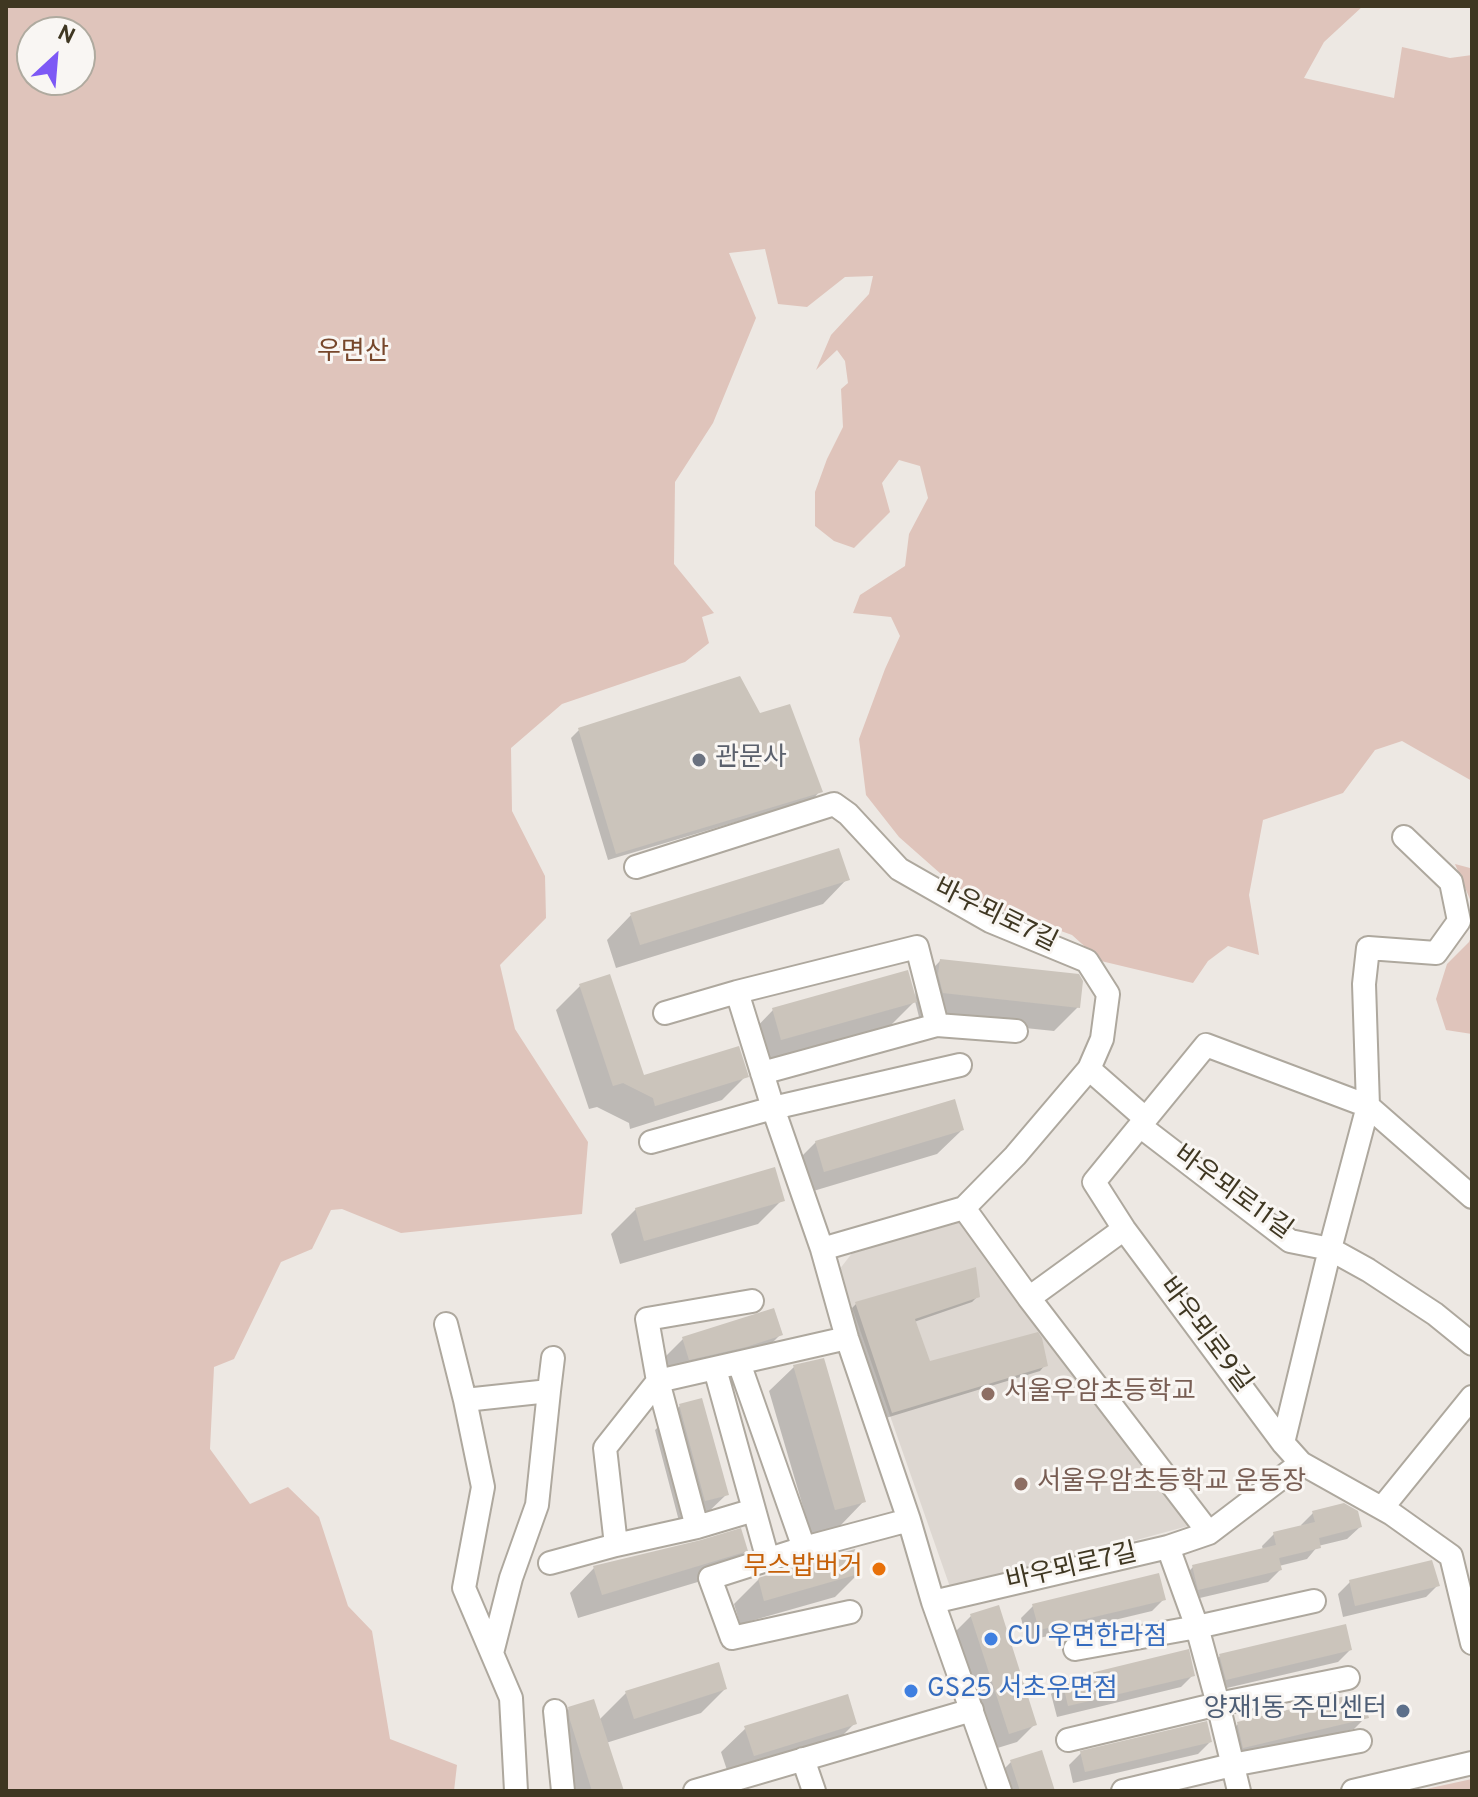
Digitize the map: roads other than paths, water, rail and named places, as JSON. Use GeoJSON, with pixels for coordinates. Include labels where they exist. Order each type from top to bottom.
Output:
{"type":"FeatureCollection","features":[{"type":"Feature","properties":{"kind":"street","name":"바우뫼로7길"},"geometry":{"type":"LineString","coordinates":[[636,867],[834,804],[848,814],[899,869],[990,921],[1087,961],[1108,994],[1102,1039],[1089,1069],[1015,1156],[964,1208],[822,1249]]}},
{"type":"Feature","properties":{"kind":"street","name":"바우뫼로11길"},"geometry":{"type":"LineString","coordinates":[[1330,1249],[1368,1106],[1364,984],[1368,948],[1436,953],[1459,921],[1451,882],[1404,837]]}},
{"type":"Feature","properties":{"kind":"street"},"geometry":{"type":"LineString","coordinates":[[665,1013],[917,947],[937,1025]]}},
{"type":"Feature","properties":{"kind":"street"},"geometry":{"type":"LineString","coordinates":[[737,992],[933,1602],[1000,1791]]}},
{"type":"Feature","properties":{"kind":"street"},"geometry":{"type":"LineString","coordinates":[[762,1073],[937,1025],[1016,1031]]}},
{"type":"Feature","properties":{"kind":"street"},"geometry":{"type":"LineString","coordinates":[[1143,1123],[1206,1045],[1368,1106],[1472,1197]]}},
{"type":"Feature","properties":{"kind":"street"},"geometry":{"type":"LineString","coordinates":[[651,1142],[773,1108],[960,1065]]}},
{"type":"Feature","properties":{"kind":"street","name":"바우뫼로11길"},"geometry":{"type":"LineString","coordinates":[[1089,1069],[1143,1123],[1290,1241],[1330,1249],[1368,1270],[1435,1314],[1472,1344]]}},
{"type":"Feature","properties":{"kind":"street","name":"바우뫼로9길"},"geometry":{"type":"LineString","coordinates":[[1143,1123],[1094,1182],[1124,1229],[1301,1463],[1382,1508],[1451,1556],[1472,1643]]}},
{"type":"Feature","properties":{"kind":"street"},"geometry":{"type":"LineString","coordinates":[[964,1208],[1209,1533]]}},
{"type":"Feature","properties":{"kind":"street"},"geometry":{"type":"LineString","coordinates":[[1029,1298],[1124,1229]]}},
{"type":"Feature","properties":{"kind":"street"},"geometry":{"type":"LineString","coordinates":[[1283,1443],[1330,1249]]}},
{"type":"Feature","properties":{"kind":"street"},"geometry":{"type":"LineString","coordinates":[[697,1527],[658,1381],[647,1319],[752,1301]]}},
{"type":"Feature","properties":{"kind":"street"},"geometry":{"type":"LineString","coordinates":[[446,1324],[483,1487],[464,1588],[511,1698],[516,1791]]}},
{"type":"Feature","properties":{"kind":"street"},"geometry":{"type":"LineString","coordinates":[[616,1545],[605,1448],[658,1381],[847,1338]]}},
{"type":"Feature","properties":{"kind":"street"},"geometry":{"type":"LineString","coordinates":[[492,1653],[511,1578],[537,1505],[553,1358]]}},
{"type":"Feature","properties":{"kind":"street"},"geometry":{"type":"LineString","coordinates":[[739,1363],[804,1548]]}},
{"type":"Feature","properties":{"kind":"street"},"geometry":{"type":"LineString","coordinates":[[715,1369],[768,1560]]}},
{"type":"Feature","properties":{"kind":"street"},"geometry":{"type":"LineString","coordinates":[[465,1400],[549,1391]]}},
{"type":"Feature","properties":{"kind":"street"},"geometry":{"type":"LineString","coordinates":[[1382,1508],[1472,1397]]}},
{"type":"Feature","properties":{"kind":"street","name":"바우뫼로7길"},"geometry":{"type":"LineString","coordinates":[[933,1602],[1168,1547],[1209,1533],[1301,1463]]}},
{"type":"Feature","properties":{"kind":"street"},"geometry":{"type":"LineString","coordinates":[[550,1563],[754,1510]]}},
{"type":"Feature","properties":{"kind":"street"},"geometry":{"type":"LineString","coordinates":[[850,1612],[732,1638],[710,1578],[804,1548],[909,1520]]}},
{"type":"Feature","properties":{"kind":"street"},"geometry":{"type":"LineString","coordinates":[[1168,1547],[1197,1627],[1239,1791]]}},
{"type":"Feature","properties":{"kind":"street"},"geometry":{"type":"LineString","coordinates":[[1075,1649],[1197,1627],[1314,1601]]}},
{"type":"Feature","properties":{"kind":"street"},"geometry":{"type":"LineString","coordinates":[[1068,1740],[1218,1704],[1348,1678]]}},
{"type":"Feature","properties":{"kind":"street"},"geometry":{"type":"LineString","coordinates":[[695,1791],[972,1710]]}},
{"type":"Feature","properties":{"kind":"street"},"geometry":{"type":"LineString","coordinates":[[555,1711],[563,1791]]}},
{"type":"Feature","properties":{"kind":"street"},"geometry":{"type":"LineString","coordinates":[[1123,1791],[1232,1765],[1360,1741]]}},
{"type":"Feature","properties":{"kind":"street"},"geometry":{"type":"LineString","coordinates":[[803,1759],[814,1791]]}},
{"type":"Feature","properties":{"kind":"street"},"geometry":{"type":"LineString","coordinates":[[1353,1791],[1472,1763]]}},
{"type":"Feature","properties":{"kind":"place","name":"관문사"},"geometry":{"type":"Point","coordinates":[699,760]}},
{"type":"Feature","properties":{"kind":"place","name":"서울우암초등학교"},"geometry":{"type":"Point","coordinates":[988,1394]}},
{"type":"Feature","properties":{"kind":"place","name":"서울우암초등학교 운동장"},"geometry":{"type":"Point","coordinates":[1021,1484]}},
{"type":"Feature","properties":{"kind":"place","name":"무스밥버거"},"geometry":{"type":"Point","coordinates":[879,1569]}},
{"type":"Feature","properties":{"kind":"place","name":"CU 우면한라점"},"geometry":{"type":"Point","coordinates":[991,1639]}},
{"type":"Feature","properties":{"kind":"place","name":"GS25 서초우면점"},"geometry":{"type":"Point","coordinates":[911,1691]}},
{"type":"Feature","properties":{"kind":"place","name":"양재1동 주민센터"},"geometry":{"type":"Point","coordinates":[1403,1711]}},
{"type":"Feature","properties":{"kind":"park label","name":"우면산"},"geometry":{"type":"Point","coordinates":[353,354]}}]}
